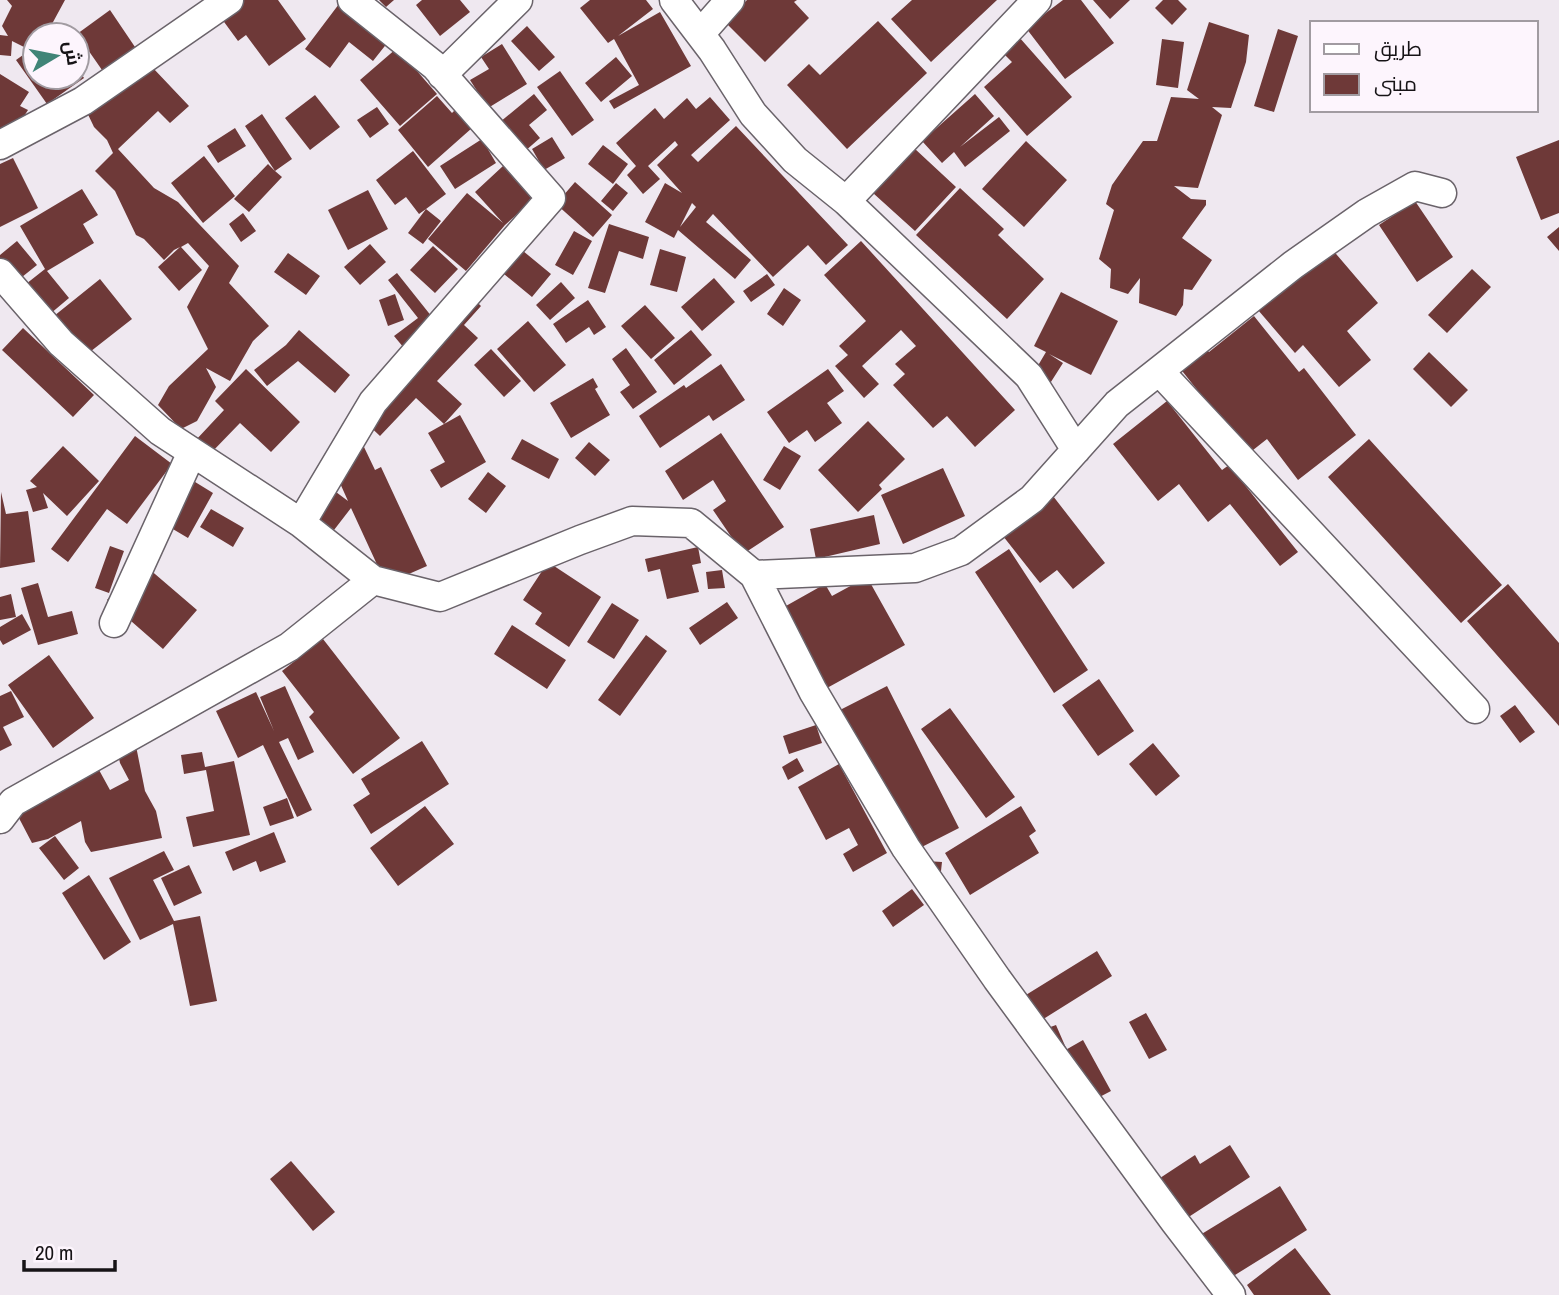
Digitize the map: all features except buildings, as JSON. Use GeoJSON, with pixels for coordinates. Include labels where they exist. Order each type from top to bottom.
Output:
{"type":"FeatureCollection","features":[{"type":"Feature","properties":{"kind":"street"},"geometry":{"type":"LineString","coordinates":[[0,145],[83,101],[229,0]]}},
{"type":"Feature","properties":{"kind":"street"},"geometry":{"type":"LineString","coordinates":[[301,523],[373,402],[551,198],[435,66],[352,0]]}},
{"type":"Feature","properties":{"kind":"street"},"geometry":{"type":"LineString","coordinates":[[443,75],[518,0]]}},
{"type":"Feature","properties":{"kind":"street"},"geometry":{"type":"LineString","coordinates":[[674,0],[753,114],[795,160],[846,201],[1029,376],[1076,450]]}},
{"type":"Feature","properties":{"kind":"street"},"geometry":{"type":"LineString","coordinates":[[700,34],[730,0]]}},
{"type":"Feature","properties":{"kind":"street"},"geometry":{"type":"LineString","coordinates":[[846,201],[1037,0]]}},
{"type":"Feature","properties":{"kind":"street"},"geometry":{"type":"LineString","coordinates":[[754,575],[915,568],[961,551],[1032,499],[1117,404],[1293,265],[1367,213],[1415,186],[1442,193]]}},
{"type":"Feature","properties":{"kind":"street"},"geometry":{"type":"LineString","coordinates":[[0,274],[61,343],[160,431],[301,523],[373,580],[440,597],[632,521],[691,523],[754,575],[813,691],[906,848],[1014,1001],[1231,1295]]}},
{"type":"Feature","properties":{"kind":"street"},"geometry":{"type":"LineString","coordinates":[[1159,371],[1475,709]]}},
{"type":"Feature","properties":{"kind":"street"},"geometry":{"type":"LineString","coordinates":[[114,623],[192,452]]}},
{"type":"Feature","properties":{"kind":"street"},"geometry":{"type":"LineString","coordinates":[[0,819],[13,802],[289,647],[373,580]]}}]}
